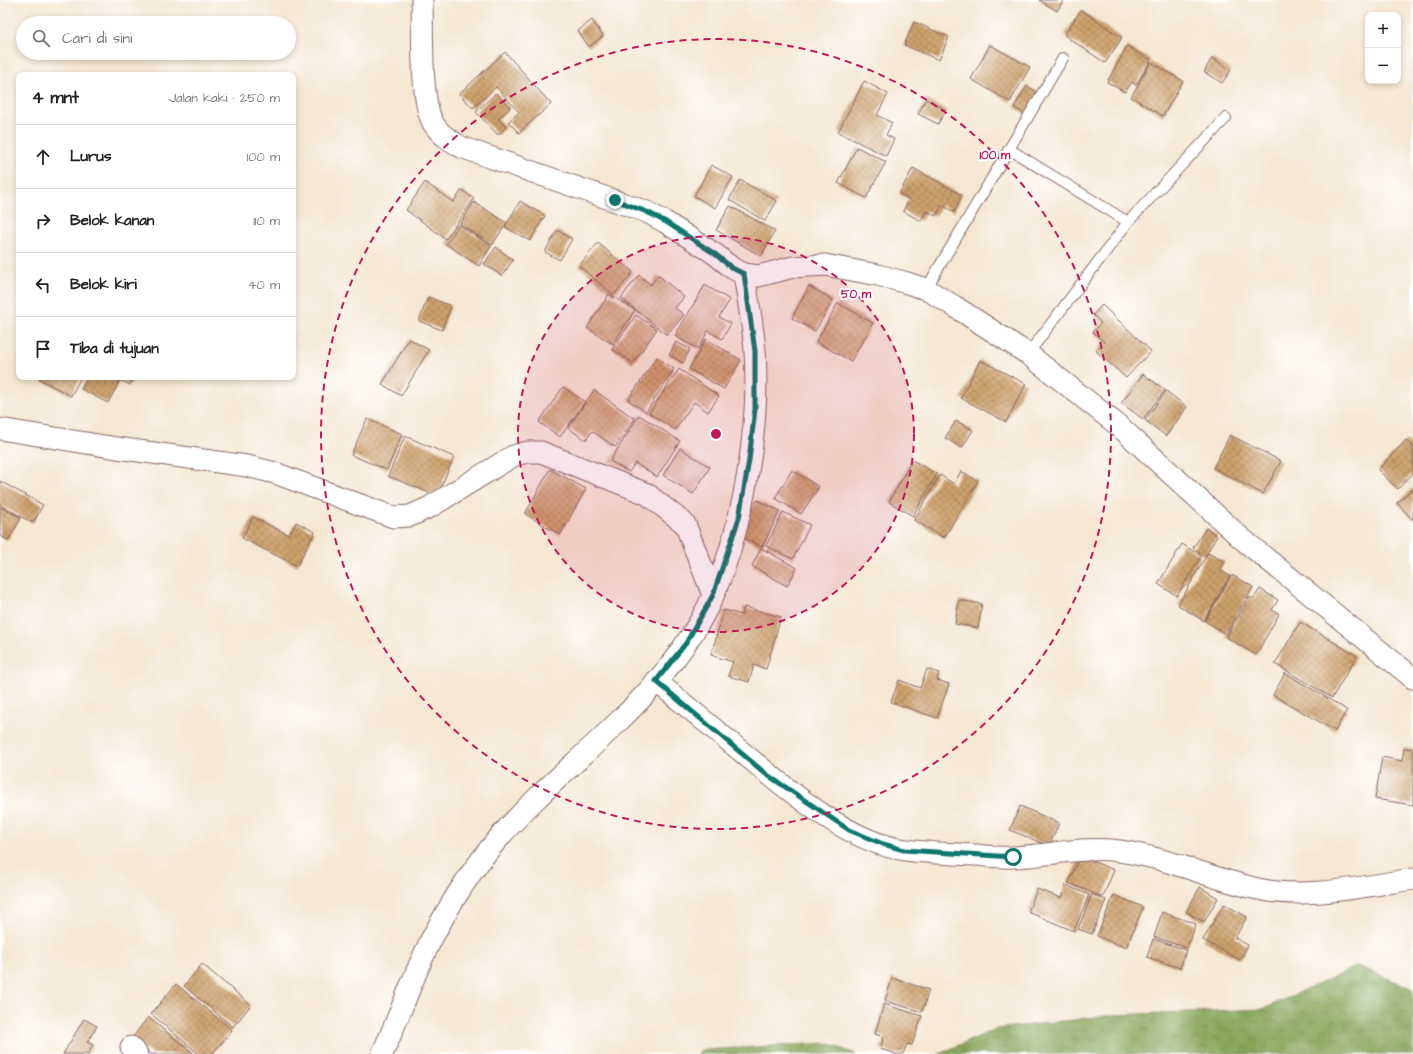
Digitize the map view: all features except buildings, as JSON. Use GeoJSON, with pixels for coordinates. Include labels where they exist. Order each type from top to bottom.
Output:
{"type":"FeatureCollection","features":[{"type":"Feature","properties":{"kind":"street"},"geometry":{"type":"LineString","coordinates":[[422,0],[425,95],[432,122],[443,136],[461,147],[647,212],[666,222],[715,254],[732,268],[744,274],[758,276],[793,267],[825,265],[878,275],[926,290],[1028,354],[1120,426],[1241,538],[1413,678]]}},
{"type":"Feature","properties":{"kind":"street"},"geometry":{"type":"LineString","coordinates":[[382,1054],[432,939],[464,885],[482,859],[496,840],[552,783],[591,749],[656,681],[686,643],[713,595],[739,518],[749,460],[755,409],[755,351],[744,274]]}},
{"type":"Feature","properties":{"kind":"street"},"geometry":{"type":"LineString","coordinates":[[0,429],[117,448],[247,466],[275,473],[394,517],[410,516],[430,507],[512,456],[527,452],[541,452],[647,494],[685,524],[713,595]]}},
{"type":"Feature","properties":{"kind":"street"},"geometry":{"type":"LineString","coordinates":[[656,681],[766,774],[808,804],[849,830],[883,844],[904,850],[1013,857],[1067,850],[1110,850],[1159,858],[1258,890],[1278,892],[1298,893],[1348,889],[1413,879]]}},
{"type":"Feature","properties":{"kind":"lane"},"geometry":{"type":"LineString","coordinates":[[926,290],[1063,58]]}},
{"type":"Feature","properties":{"kind":"lane"},"geometry":{"type":"LineString","coordinates":[[1028,354],[1128,222],[1226,118]]}},
{"type":"Feature","properties":{"kind":"lane"},"geometry":{"type":"LineString","coordinates":[[1009,149],[1128,222]]}},
{"type":"Feature","properties":{"kind":"green space"},"geometry":{"type":"Polygon","coordinates":[[[1358,966],[1413,989],[1413,1054],[939,1054],[996,1029],[1114,1015],[1263,1009],[1358,966]]]}},
{"type":"Feature","properties":{"kind":"green space"},"geometry":{"type":"Polygon","coordinates":[[[827,1043],[856,1054],[697,1054],[701,1050],[827,1043]]]}},
{"type":"Feature","properties":{"kind":"route"},"geometry":{"type":"LineString","coordinates":[[615,200],[647,212],[666,222],[715,254],[732,268],[744,274],[755,351],[755,409],[749,460],[739,518],[713,595],[686,643],[656,681],[745,754],[766,774],[814,808],[849,830],[883,844],[904,850],[1013,857]]}}]}
